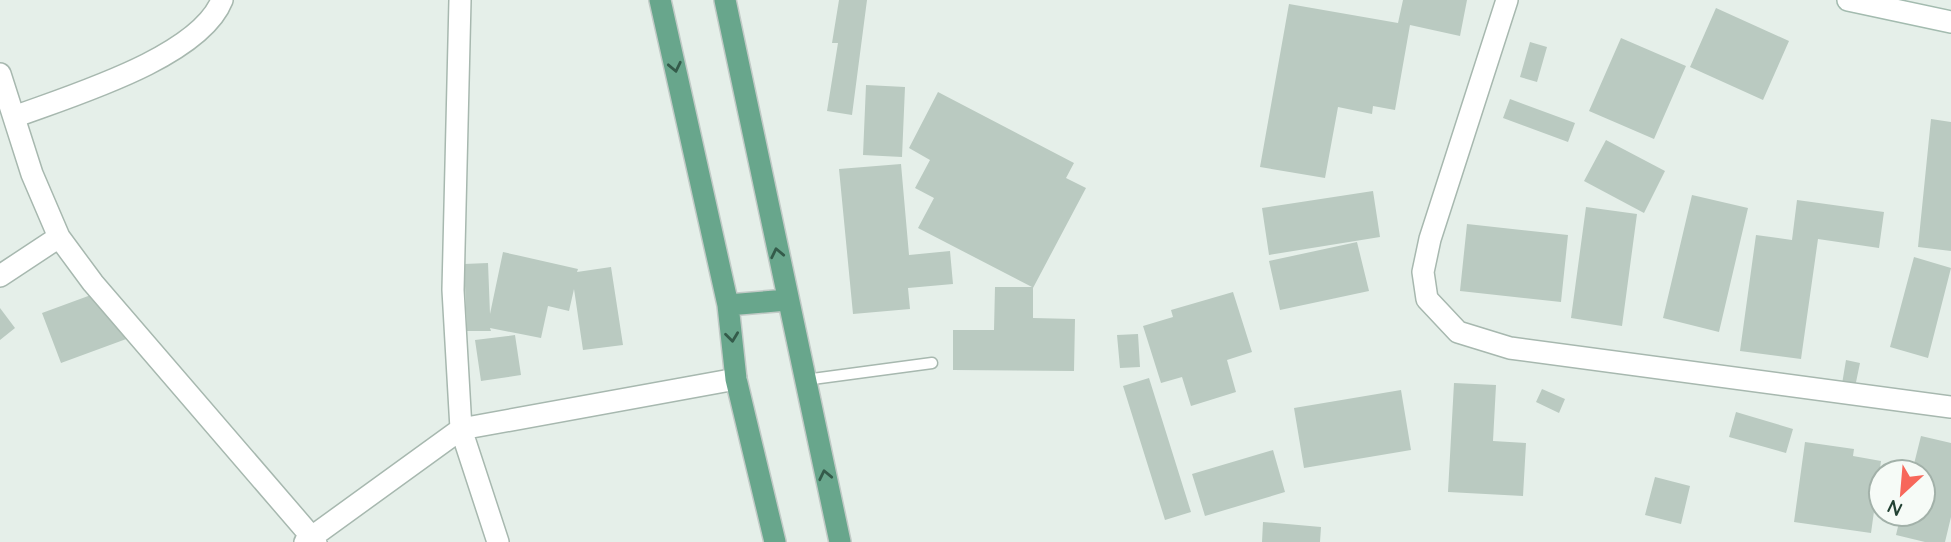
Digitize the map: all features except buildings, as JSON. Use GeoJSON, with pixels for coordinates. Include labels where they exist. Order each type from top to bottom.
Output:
{"type":"FeatureCollection","features":[{"type":"Feature","properties":{"kind":"main road"},"geometry":{"type":"LineString","coordinates":[[660,0],[728,305],[736,379],[775,542]]}},
{"type":"Feature","properties":{"kind":"main road"},"geometry":{"type":"LineString","coordinates":[[725,0],[840,542]]}},
{"type":"Feature","properties":{"kind":"main road"},"geometry":{"type":"LineString","coordinates":[[728,305],[787,300]]}},
{"type":"Feature","properties":{"kind":"street"},"geometry":{"type":"LineString","coordinates":[[14,117],[86,91],[175,51],[218,10],[222,0]]}},
{"type":"Feature","properties":{"kind":"street"},"geometry":{"type":"LineString","coordinates":[[460,0],[453,290],[461,429],[498,542]]}},
{"type":"Feature","properties":{"kind":"street"},"geometry":{"type":"LineString","coordinates":[[1507,0],[1430,239],[1423,272],[1427,299],[1458,332],[1510,348],[1951,407]]}},
{"type":"Feature","properties":{"kind":"street"},"geometry":{"type":"LineString","coordinates":[[1848,0],[1951,22]]}},
{"type":"Feature","properties":{"kind":"street"},"geometry":{"type":"LineString","coordinates":[[0,74],[32,174],[59,237],[93,283],[311,540],[461,429],[736,379]]}},
{"type":"Feature","properties":{"kind":"street"},"geometry":{"type":"LineString","coordinates":[[0,276],[59,237]]}},
{"type":"Feature","properties":{"kind":"lane"},"geometry":{"type":"LineString","coordinates":[[804,380],[932,363]]}}]}
